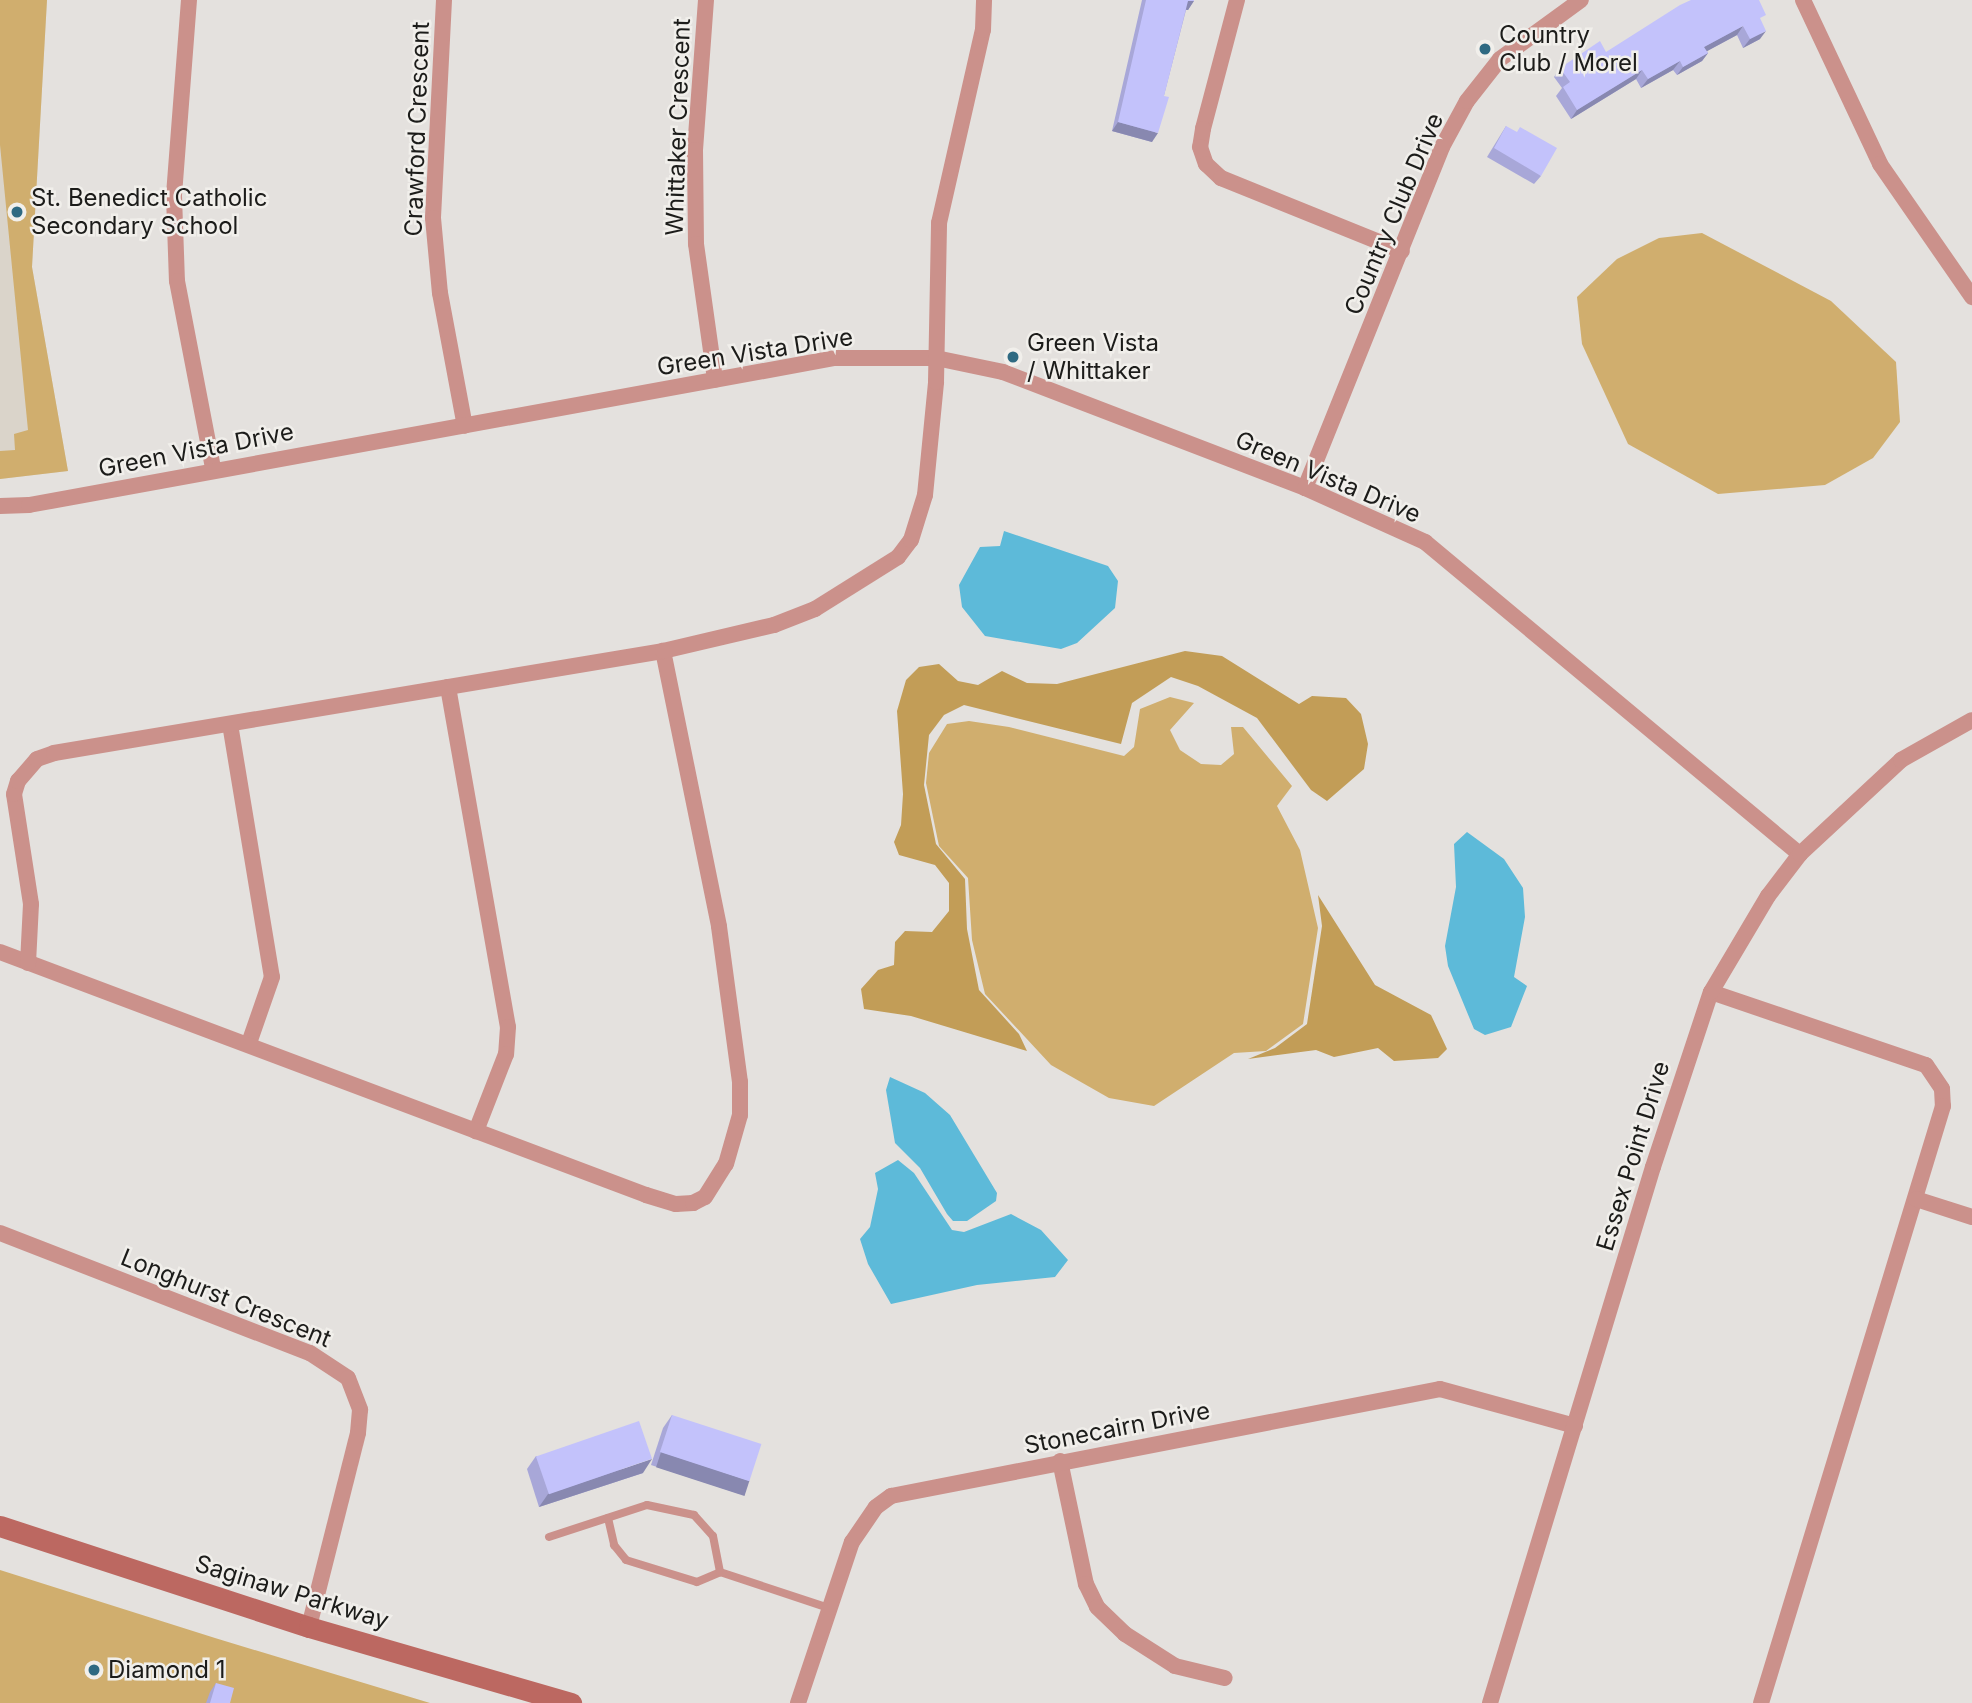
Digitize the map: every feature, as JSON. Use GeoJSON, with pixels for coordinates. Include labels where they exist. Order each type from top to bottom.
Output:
{"type":"FeatureCollection","features":[{"type":"Feature","properties":{"kind":"street"},"geometry":{"type":"LineString","coordinates":[[189,0],[174,196],[177,281],[213,468]]}},
{"type":"Feature","properties":{"kind":"street","name":"Crawford Crescent"},"geometry":{"type":"LineString","coordinates":[[444,0],[433,218],[440,293],[465,426]]}},
{"type":"Feature","properties":{"kind":"street","name":"Whittaker Crescent"},"geometry":{"type":"LineString","coordinates":[[706,0],[695,150],[696,244],[715,380]]}},
{"type":"Feature","properties":{"kind":"street"},"geometry":{"type":"LineString","coordinates":[[28,962],[31,904],[14,794],[28,768],[54,753],[663,651],[775,625],[815,609],[898,557],[911,540],[925,495],[936,358],[939,223],[983,30],[984,0]]}},
{"type":"Feature","properties":{"kind":"street"},"geometry":{"type":"LineString","coordinates":[[1237,0],[1203,129],[1200,147],[1206,164],[1221,178],[1402,251]]}},
{"type":"Feature","properties":{"kind":"street","name":"Country Club Drive"},"geometry":{"type":"LineString","coordinates":[[1305,488],[1442,147],[1467,101],[1500,59],[1581,0]]}},
{"type":"Feature","properties":{"kind":"street"},"geometry":{"type":"LineString","coordinates":[[1803,0],[1880,164],[1972,297]]}},
{"type":"Feature","properties":{"kind":"street","name":"Green Vista Drive"},"geometry":{"type":"LineString","coordinates":[[0,506],[29,505],[213,468],[465,426],[835,358],[936,358],[1003,372],[1305,488],[1370,515],[1455,562],[1800,854]]}},
{"type":"Feature","properties":{"kind":"street"},"geometry":{"type":"LineString","coordinates":[[0,953],[249,1043],[476,1131],[676,1204],[705,1197],[726,1164],[740,1115],[736,1031],[663,651]]}},
{"type":"Feature","properties":{"kind":"street"},"geometry":{"type":"LineString","coordinates":[[448,687],[508,1027],[506,1054],[476,1131]]}},
{"type":"Feature","properties":{"kind":"street","name":"Essex Point Drive"},"geometry":{"type":"LineString","coordinates":[[1490,1703],[1657,1154],[1712,992],[1769,896],[1800,854],[1901,760],[1972,720]]}},
{"type":"Feature","properties":{"kind":"street"},"geometry":{"type":"LineString","coordinates":[[230,724],[272,976],[249,1043]]}},
{"type":"Feature","properties":{"kind":"street"},"geometry":{"type":"LineString","coordinates":[[1712,992],[1926,1065],[1942,1089],[1943,1106],[1916,1199],[1761,1703]]}},
{"type":"Feature","properties":{"kind":"street"},"geometry":{"type":"LineString","coordinates":[[1916,1199],[1972,1217]]}},
{"type":"Feature","properties":{"kind":"street","name":"Longhurst Crescent"},"geometry":{"type":"LineString","coordinates":[[0,1233],[310,1353],[348,1378],[360,1410],[358,1433],[309,1627]]}},
{"type":"Feature","properties":{"kind":"street","name":"Stonecairn Drive"},"geometry":{"type":"LineString","coordinates":[[798,1703],[852,1542],[876,1507],[891,1496],[1440,1389],[1575,1426]]}},
{"type":"Feature","properties":{"kind":"street"},"geometry":{"type":"LineString","coordinates":[[1060,1461],[1086,1584],[1097,1607],[1125,1634],[1175,1666],[1225,1678]]}},
{"type":"Feature","properties":{"kind":"street","name":"Saginaw Parkway"},"geometry":{"type":"LineString","coordinates":[[0,1526],[309,1627],[571,1703]]}},
{"type":"Feature","properties":{"kind":"lane"},"geometry":{"type":"LineString","coordinates":[[549,1537],[647,1505],[694,1515],[713,1536],[720,1572]]}},
{"type":"Feature","properties":{"kind":"lane"},"geometry":{"type":"LineString","coordinates":[[608,1518],[614,1545],[626,1560],[696,1582],[720,1572],[829,1608]]}},
{"type":"Feature","properties":{"kind":"shaded area","name":"St. Benedict Catholic Secondary School"},"geometry":{"type":"Polygon","coordinates":[[[0,0],[47,0],[32,267],[68,471],[0,479],[0,0]]]}},
{"type":"Feature","properties":{"kind":"shaded area","name":"St. Benedict Catholic Secondary School"},"geometry":{"type":"Polygon","coordinates":[[[0,0],[47,0],[32,267],[68,471],[0,479],[0,451],[15,450],[14,434],[28,430],[0,145],[0,0]]]}},
{"type":"Feature","properties":{"kind":"shaded area"},"geometry":{"type":"Polygon","coordinates":[[[1702,233],[1831,301],[1896,362],[1900,422],[1873,458],[1825,485],[1718,494],[1628,444],[1582,344],[1577,297],[1617,259],[1659,238],[1702,233]]]}},
{"type":"Feature","properties":{"kind":"shaded area"},"geometry":{"type":"Polygon","coordinates":[[[1185,651],[1222,656],[1299,704],[1312,696],[1346,698],[1361,714],[1368,744],[1364,769],[1327,801],[1311,790],[1257,718],[1198,686],[1171,677],[1132,703],[1121,744],[964,705],[944,715],[929,735],[924,785],[936,844],[965,879],[967,929],[979,990],[1019,1034],[1027,1051],[911,1016],[864,1009],[861,989],[878,970],[894,965],[895,942],[905,931],[932,932],[949,911],[949,883],[935,865],[899,855],[894,842],[901,825],[903,794],[897,711],[906,680],[919,667],[939,664],[958,681],[978,685],[1002,671],[1027,683],[1057,684],[1185,651]]]}},
{"type":"Feature","properties":{"kind":"shaded area"},"geometry":{"type":"Polygon","coordinates":[[[1170,697],[1194,703],[1170,730],[1180,750],[1201,764],[1221,765],[1234,754],[1231,727],[1243,727],[1292,786],[1277,806],[1300,850],[1318,928],[1303,1024],[1266,1051],[1234,1053],[1154,1106],[1109,1098],[1051,1065],[985,994],[972,940],[968,878],[939,846],[926,783],[929,753],[947,724],[969,721],[1009,727],[1124,756],[1134,747],[1140,709],[1170,697]]]}},
{"type":"Feature","properties":{"kind":"shaded area"},"geometry":{"type":"Polygon","coordinates":[[[1318,895],[1375,985],[1431,1015],[1447,1049],[1438,1058],[1394,1061],[1378,1048],[1334,1057],[1316,1050],[1248,1059],[1275,1048],[1307,1024],[1322,926],[1318,895]]]}},
{"type":"Feature","properties":{"kind":"shaded area"},"geometry":{"type":"Polygon","coordinates":[[[0,1570],[215,1638],[430,1703],[0,1703],[0,1570]]]}},
{"type":"Feature","properties":{"kind":"water"},"geometry":{"type":"Polygon","coordinates":[[[1004,531],[1108,566],[1118,581],[1115,608],[1077,643],[1061,649],[985,636],[962,607],[959,585],[980,547],[1000,546],[1004,531]]]}},
{"type":"Feature","properties":{"kind":"water"},"geometry":{"type":"Polygon","coordinates":[[[1467,832],[1504,859],[1523,888],[1525,917],[1514,977],[1527,986],[1511,1027],[1485,1035],[1474,1029],[1448,966],[1445,946],[1456,887],[1454,844],[1467,832]]]}},
{"type":"Feature","properties":{"kind":"water"},"geometry":{"type":"Polygon","coordinates":[[[890,1077],[925,1093],[950,1115],[997,1193],[996,1201],[967,1221],[953,1221],[920,1168],[895,1143],[886,1090],[890,1077]]]}},
{"type":"Feature","properties":{"kind":"water"},"geometry":{"type":"Polygon","coordinates":[[[898,1160],[914,1173],[952,1230],[964,1232],[1011,1214],[1041,1230],[1068,1260],[1055,1277],[977,1285],[891,1304],[868,1264],[860,1239],[870,1227],[878,1189],[875,1173],[898,1160]]]}},
{"type":"Feature","properties":{"kind":"building"},"geometry":{"type":"Polygon","coordinates":[[[1146,0],[1194,0],[1188,1],[1164,96],[1169,97],[1158,133],[1118,122],[1146,0]]]}},
{"type":"Feature","properties":{"kind":"building"},"geometry":{"type":"Polygon","coordinates":[[[1691,0],[1759,0],[1766,15],[1760,18],[1766,31],[1750,39],[1743,26],[1704,47],[1708,53],[1683,67],[1680,61],[1648,79],[1642,70],[1577,110],[1563,87],[1570,82],[1560,68],[1600,41],[1606,52],[1691,0]]]}},
{"type":"Feature","properties":{"kind":"building"},"geometry":{"type":"Polygon","coordinates":[[[1506,126],[1517,132],[1520,127],[1557,148],[1541,176],[1494,148],[1506,126]]]}},
{"type":"Feature","properties":{"kind":"building"},"geometry":{"type":"Polygon","coordinates":[[[672,1415],[761,1444],[749,1481],[660,1452],[672,1415]]]}},
{"type":"Feature","properties":{"kind":"building"},"geometry":{"type":"Polygon","coordinates":[[[639,1421],[652,1459],[549,1494],[536,1456],[639,1421]]]}},
{"type":"Feature","properties":{"kind":"building"},"geometry":{"type":"Polygon","coordinates":[[[216,1683],[234,1688],[230,1703],[210,1703],[216,1683]]]}},
{"type":"Feature","properties":{"kind":"place","name":"Country Club / Morel"},"geometry":{"type":"Point","coordinates":[1485,49]}},
{"type":"Feature","properties":{"kind":"place","name":"St. Benedict Catholic Secondary School"},"geometry":{"type":"Point","coordinates":[17,212]}},
{"type":"Feature","properties":{"kind":"place","name":"Green Vista / Whittaker"},"geometry":{"type":"Point","coordinates":[1013,357]}},
{"type":"Feature","properties":{"kind":"place","name":"Diamond 1"},"geometry":{"type":"Point","coordinates":[94,1670]}}]}
